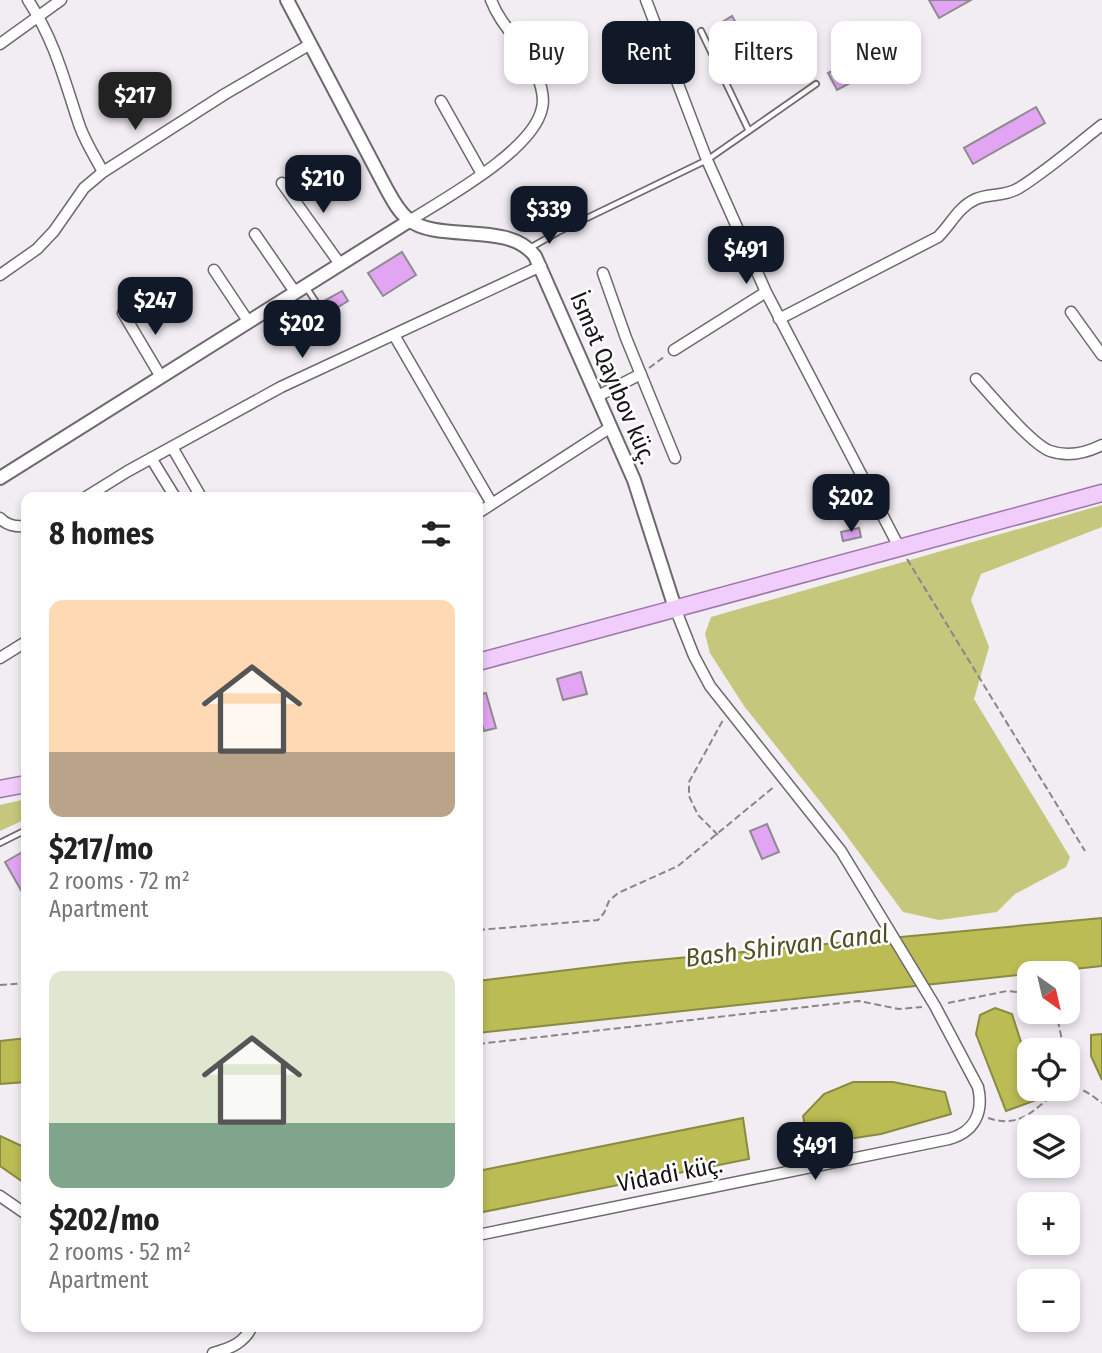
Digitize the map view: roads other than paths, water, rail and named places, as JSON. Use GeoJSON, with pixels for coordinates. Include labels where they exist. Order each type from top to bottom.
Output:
{"type":"FeatureCollection","features":[{"type":"Feature","properties":{"kind":"main road"},"geometry":{"type":"LineString","coordinates":[[483,661],[1102,493]]}},
{"type":"Feature","properties":{"kind":"main road"},"geometry":{"type":"LineString","coordinates":[[0,789],[21,785]]}},
{"type":"Feature","properties":{"kind":"street"},"geometry":{"type":"LineString","coordinates":[[28,0],[39,16],[60,61],[81,130],[103,172]]}},
{"type":"Feature","properties":{"kind":"street"},"geometry":{"type":"LineString","coordinates":[[0,44],[61,0]]}},
{"type":"Feature","properties":{"kind":"street"},"geometry":{"type":"LineString","coordinates":[[287,0],[386,188],[409,221],[426,228],[507,238],[520,241],[530,248]]}},
{"type":"Feature","properties":{"kind":"street"},"geometry":{"type":"LineString","coordinates":[[1,475],[161,377],[502,160],[534,125],[542,109],[542,94],[536,71],[524,50],[500,21],[491,0]]}},
{"type":"Feature","properties":{"kind":"street"},"geometry":{"type":"LineString","coordinates":[[646,0],[707,160],[765,292],[899,547]]}},
{"type":"Feature","properties":{"kind":"street"},"geometry":{"type":"LineString","coordinates":[[0,275],[37,249],[54,231],[84,188],[103,172],[225,94],[309,45]]}},
{"type":"Feature","properties":{"kind":"street"},"geometry":{"type":"LineString","coordinates":[[441,101],[482,174]]}},
{"type":"Feature","properties":{"kind":"street"},"geometry":{"type":"LineString","coordinates":[[779,319],[939,237],[959,209],[979,198],[999,196],[1016,190],[1102,125]]}},
{"type":"Feature","properties":{"kind":"street"},"geometry":{"type":"LineString","coordinates":[[282,183],[340,264]]}},
{"type":"Feature","properties":{"kind":"street"},"geometry":{"type":"LineString","coordinates":[[256,234],[300,289]]}},
{"type":"Feature","properties":{"kind":"street","name":"İsmət Qayıbov küç."},"geometry":{"type":"LineString","coordinates":[[530,248],[541,265],[645,511],[675,608]]}},
{"type":"Feature","properties":{"kind":"street"},"geometry":{"type":"LineString","coordinates":[[94,492],[281,387],[541,265]]}},
{"type":"Feature","properties":{"kind":"street"},"geometry":{"type":"LineString","coordinates":[[214,270],[248,321]]}},
{"type":"Feature","properties":{"kind":"street"},"geometry":{"type":"LineString","coordinates":[[603,274],[675,458]]}},
{"type":"Feature","properties":{"kind":"street"},"geometry":{"type":"LineString","coordinates":[[674,350],[765,292]]}},
{"type":"Feature","properties":{"kind":"street"},"geometry":{"type":"LineString","coordinates":[[1071,312],[1102,355]]}},
{"type":"Feature","properties":{"kind":"street"},"geometry":{"type":"LineString","coordinates":[[123,313],[161,377]]}},
{"type":"Feature","properties":{"kind":"street"},"geometry":{"type":"LineString","coordinates":[[394,335],[492,504]]}},
{"type":"Feature","properties":{"kind":"street"},"geometry":{"type":"LineString","coordinates":[[598,397],[640,374]]}},
{"type":"Feature","properties":{"kind":"street"},"geometry":{"type":"LineString","coordinates":[[976,379],[1026,432],[1048,451],[1069,454],[1090,451],[1102,445]]}},
{"type":"Feature","properties":{"kind":"street"},"geometry":{"type":"LineString","coordinates":[[483,510],[611,427]]}},
{"type":"Feature","properties":{"kind":"street"},"geometry":{"type":"LineString","coordinates":[[172,447],[198,492]]}},
{"type":"Feature","properties":{"kind":"street"},"geometry":{"type":"LineString","coordinates":[[151,458],[172,492]]}},
{"type":"Feature","properties":{"kind":"street"},"geometry":{"type":"LineString","coordinates":[[0,518],[3,522],[21,526]]}},
{"type":"Feature","properties":{"kind":"street","name":"Vidadi küç."},"geometry":{"type":"LineString","coordinates":[[483,1234],[949,1139],[961,1135],[972,1126],[979,1115],[981,1100],[978,1087],[932,1001],[841,852],[710,686],[694,656],[675,608]]}},
{"type":"Feature","properties":{"kind":"street"},"geometry":{"type":"LineString","coordinates":[[0,658],[21,645]]}},
{"type":"Feature","properties":{"kind":"street"},"geometry":{"type":"LineString","coordinates":[[0,1196],[21,1211]]}},
{"type":"Feature","properties":{"kind":"street"},"geometry":{"type":"LineString","coordinates":[[213,1353],[239,1343],[250,1332]]}},
{"type":"Feature","properties":{"kind":"lane"},"geometry":{"type":"LineString","coordinates":[[701,31],[749,131]]}},
{"type":"Feature","properties":{"kind":"lane"},"geometry":{"type":"LineString","coordinates":[[530,248],[707,160],[816,84]]}},
{"type":"Feature","properties":{"kind":"lane"},"geometry":{"type":"LineString","coordinates":[[300,289],[327,319]]}},
{"type":"Feature","properties":{"kind":"lane"},"geometry":{"type":"LineString","coordinates":[[0,843],[21,832]]}},
{"type":"Feature","properties":{"kind":"water label","name":"Bash Shirvan Canal"},"geometry":{"type":"Point","coordinates":[787,946]}}]}
